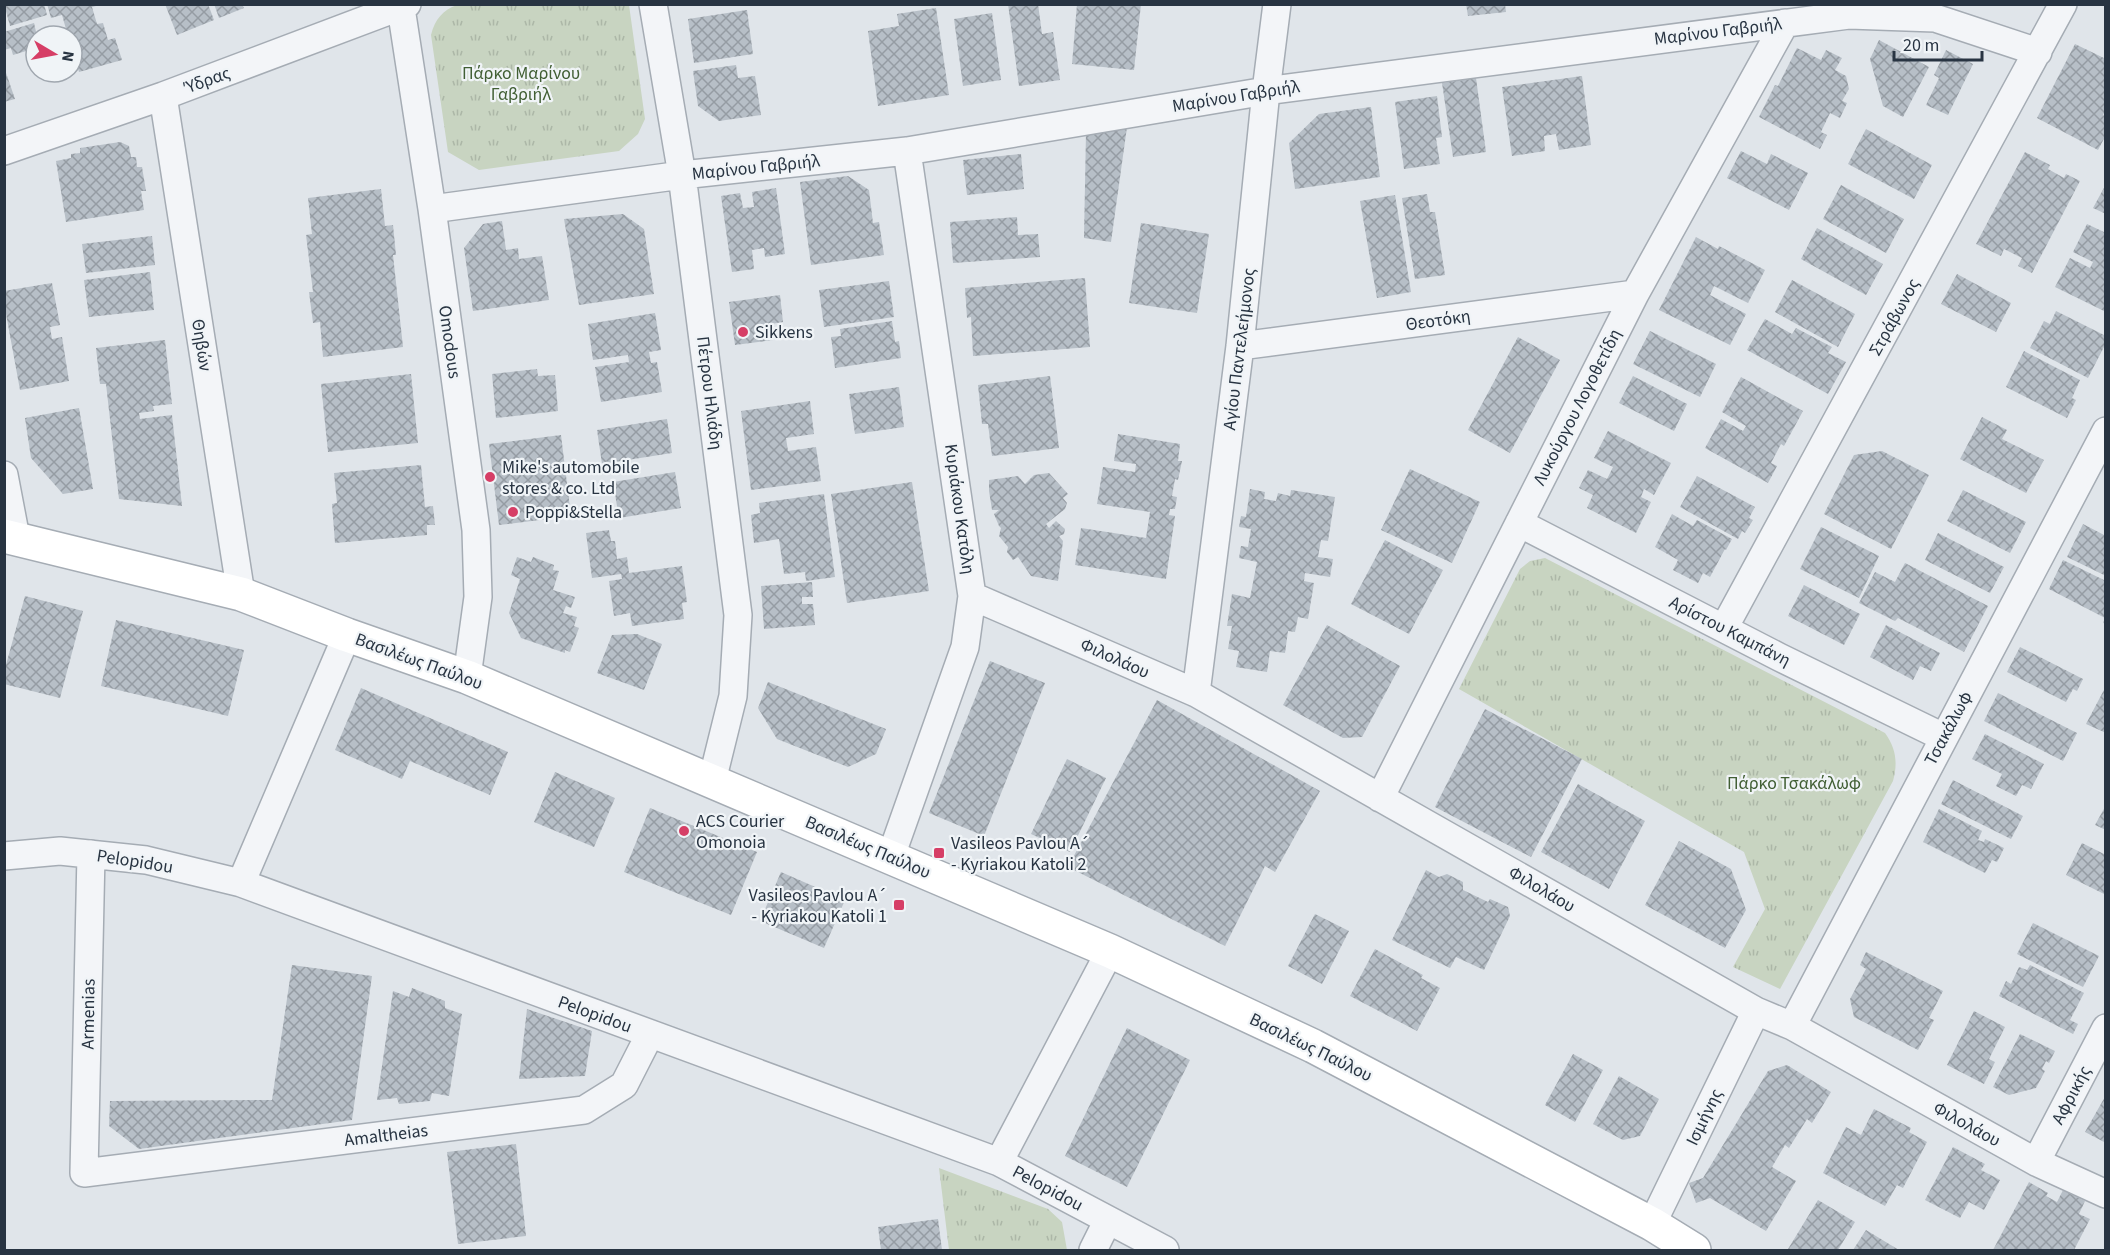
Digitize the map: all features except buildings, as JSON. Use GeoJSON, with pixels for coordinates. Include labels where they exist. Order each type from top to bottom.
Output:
{"type":"FeatureCollection","features":[{"type":"Feature","properties":{"kind":"street","name":"Πέτρου Ηλιάδη"},"geometry":{"type":"LineString","coordinates":[[653,4],[682,175],[738,615],[733,696],[712,781]]}},
{"type":"Feature","properties":{"kind":"street","name":"Αγίου Παντελεήμονος"},"geometry":{"type":"LineString","coordinates":[[1196,693],[1240,346],[1277,4]]}},
{"type":"Feature","properties":{"kind":"street","name":"Στράβωνος"},"geometry":{"type":"LineString","coordinates":[[1724,628],[2062,4]]}},
{"type":"Feature","properties":{"kind":"street","name":"Ύδρας"},"geometry":{"type":"LineString","coordinates":[[4,151],[163,96],[404,6]]}},
{"type":"Feature","properties":{"kind":"street","name":"Omodous"},"geometry":{"type":"LineString","coordinates":[[404,6],[476,530],[478,597],[468,677]]}},
{"type":"Feature","properties":{"kind":"street","name":"Μαρίνου Γαβριήλ"},"geometry":{"type":"LineString","coordinates":[[432,208],[682,175],[907,151],[1266,91],[1849,15],[1935,18],[2038,52]]}},
{"type":"Feature","properties":{"kind":"street","name":"Λυκούργου Λογοθετίδη"},"geometry":{"type":"LineString","coordinates":[[1380,798],[1635,294],[1785,22]]}},
{"type":"Feature","properties":{"kind":"street","name":"Θηβών"},"geometry":{"type":"LineString","coordinates":[[163,96],[241,594]]}},
{"type":"Feature","properties":{"kind":"street","name":"Κυριάκου Κατόλη"},"geometry":{"type":"LineString","coordinates":[[891,856],[965,648],[972,596],[907,151]]}},
{"type":"Feature","properties":{"kind":"street","name":"Θεοτόκη"},"geometry":{"type":"LineString","coordinates":[[1240,346],[1635,294]]}},
{"type":"Feature","properties":{"kind":"street","name":"Τσακάλωφ"},"geometry":{"type":"LineString","coordinates":[[1792,1026],[2106,430]]}},
{"type":"Feature","properties":{"kind":"street"},"geometry":{"type":"LineString","coordinates":[[4,475],[10,537]]}},
{"type":"Feature","properties":{"kind":"street","name":"Αρίστου Καμπάνη"},"geometry":{"type":"LineString","coordinates":[[1519,523],[1779,657],[1943,737]]}},
{"type":"Feature","properties":{"kind":"street","name":"Βασιλέως Παύλου"},"geometry":{"type":"LineString","coordinates":[[10,537],[241,594],[346,635],[468,677],[891,856],[1110,951],[1313,1046],[1652,1224],[1694,1251]]}},
{"type":"Feature","properties":{"kind":"street","name":"Φιλολάου"},"geometry":{"type":"LineString","coordinates":[[972,596],[1196,693],[1756,1011],[1792,1026],[2036,1162],[2106,1194]]}},
{"type":"Feature","properties":{"kind":"street"},"geometry":{"type":"LineString","coordinates":[[241,883],[346,635]]}},
{"type":"Feature","properties":{"kind":"street","name":"Pelopidou"},"geometry":{"type":"LineString","coordinates":[[4,856],[60,851],[146,860],[241,883],[999,1162],[1165,1251]]}},
{"type":"Feature","properties":{"kind":"street","name":"Armenias"},"geometry":{"type":"LineString","coordinates":[[84,1173],[91,854]]}},
{"type":"Feature","properties":{"kind":"street"},"geometry":{"type":"LineString","coordinates":[[999,1162],[1110,951]]}},
{"type":"Feature","properties":{"kind":"street","name":"Ισμήνης"},"geometry":{"type":"LineString","coordinates":[[1652,1224],[1756,1011]]}},
{"type":"Feature","properties":{"kind":"street","name":"Αφρικής"},"geometry":{"type":"LineString","coordinates":[[2036,1162],[2106,1028]]}},
{"type":"Feature","properties":{"kind":"street","name":"Amaltheias"},"geometry":{"type":"LineString","coordinates":[[84,1173],[584,1110],[624,1085],[650,1034]]}},
{"type":"Feature","properties":{"kind":"street"},"geometry":{"type":"LineString","coordinates":[[1093,1251],[1108,1220]]}},
{"type":"Feature","properties":{"kind":"green space","name":"Πάρκο Μαρίνου Γαβριήλ"},"geometry":{"type":"Polygon","coordinates":[[[457,5],[629,5],[645,119],[638,134],[619,151],[479,170],[448,152],[431,35],[440,16],[457,5]]]}},
{"type":"Feature","properties":{"kind":"green space","name":"Πάρκο Τσακάλωφ"},"geometry":{"type":"Polygon","coordinates":[[[1545,558],[1885,733],[1892,744],[1895,756],[1893,781],[1780,989],[1733,967],[1765,909],[1744,852],[1459,689],[1520,569],[1530,561],[1545,558]]]}},
{"type":"Feature","properties":{"kind":"green space"},"geometry":{"type":"Polygon","coordinates":[[[939,1168],[1048,1209],[1062,1222],[1067,1250],[949,1250],[939,1168]]]}},
{"type":"Feature","properties":{"kind":"place","name":"Sikkens"},"geometry":{"type":"Point","coordinates":[743,332]}},
{"type":"Feature","properties":{"kind":"place","name":"Mike's automobile stores & co. Ltd"},"geometry":{"type":"Point","coordinates":[490,477]}},
{"type":"Feature","properties":{"kind":"place","name":"Poppi&Stella"},"geometry":{"type":"Point","coordinates":[513,512]}},
{"type":"Feature","properties":{"kind":"place","name":"ACS Courier Omonoia"},"geometry":{"type":"Point","coordinates":[684,831]}},
{"type":"Feature","properties":{"kind":"place","name":"Vasileos Pavlou A´ - Kyriakou Katoli 2"},"geometry":{"type":"Point","coordinates":[939,853]}},
{"type":"Feature","properties":{"kind":"place","name":"Vasileos Pavlou A´ - Kyriakou Katoli 1"},"geometry":{"type":"Point","coordinates":[899,905]}}]}
